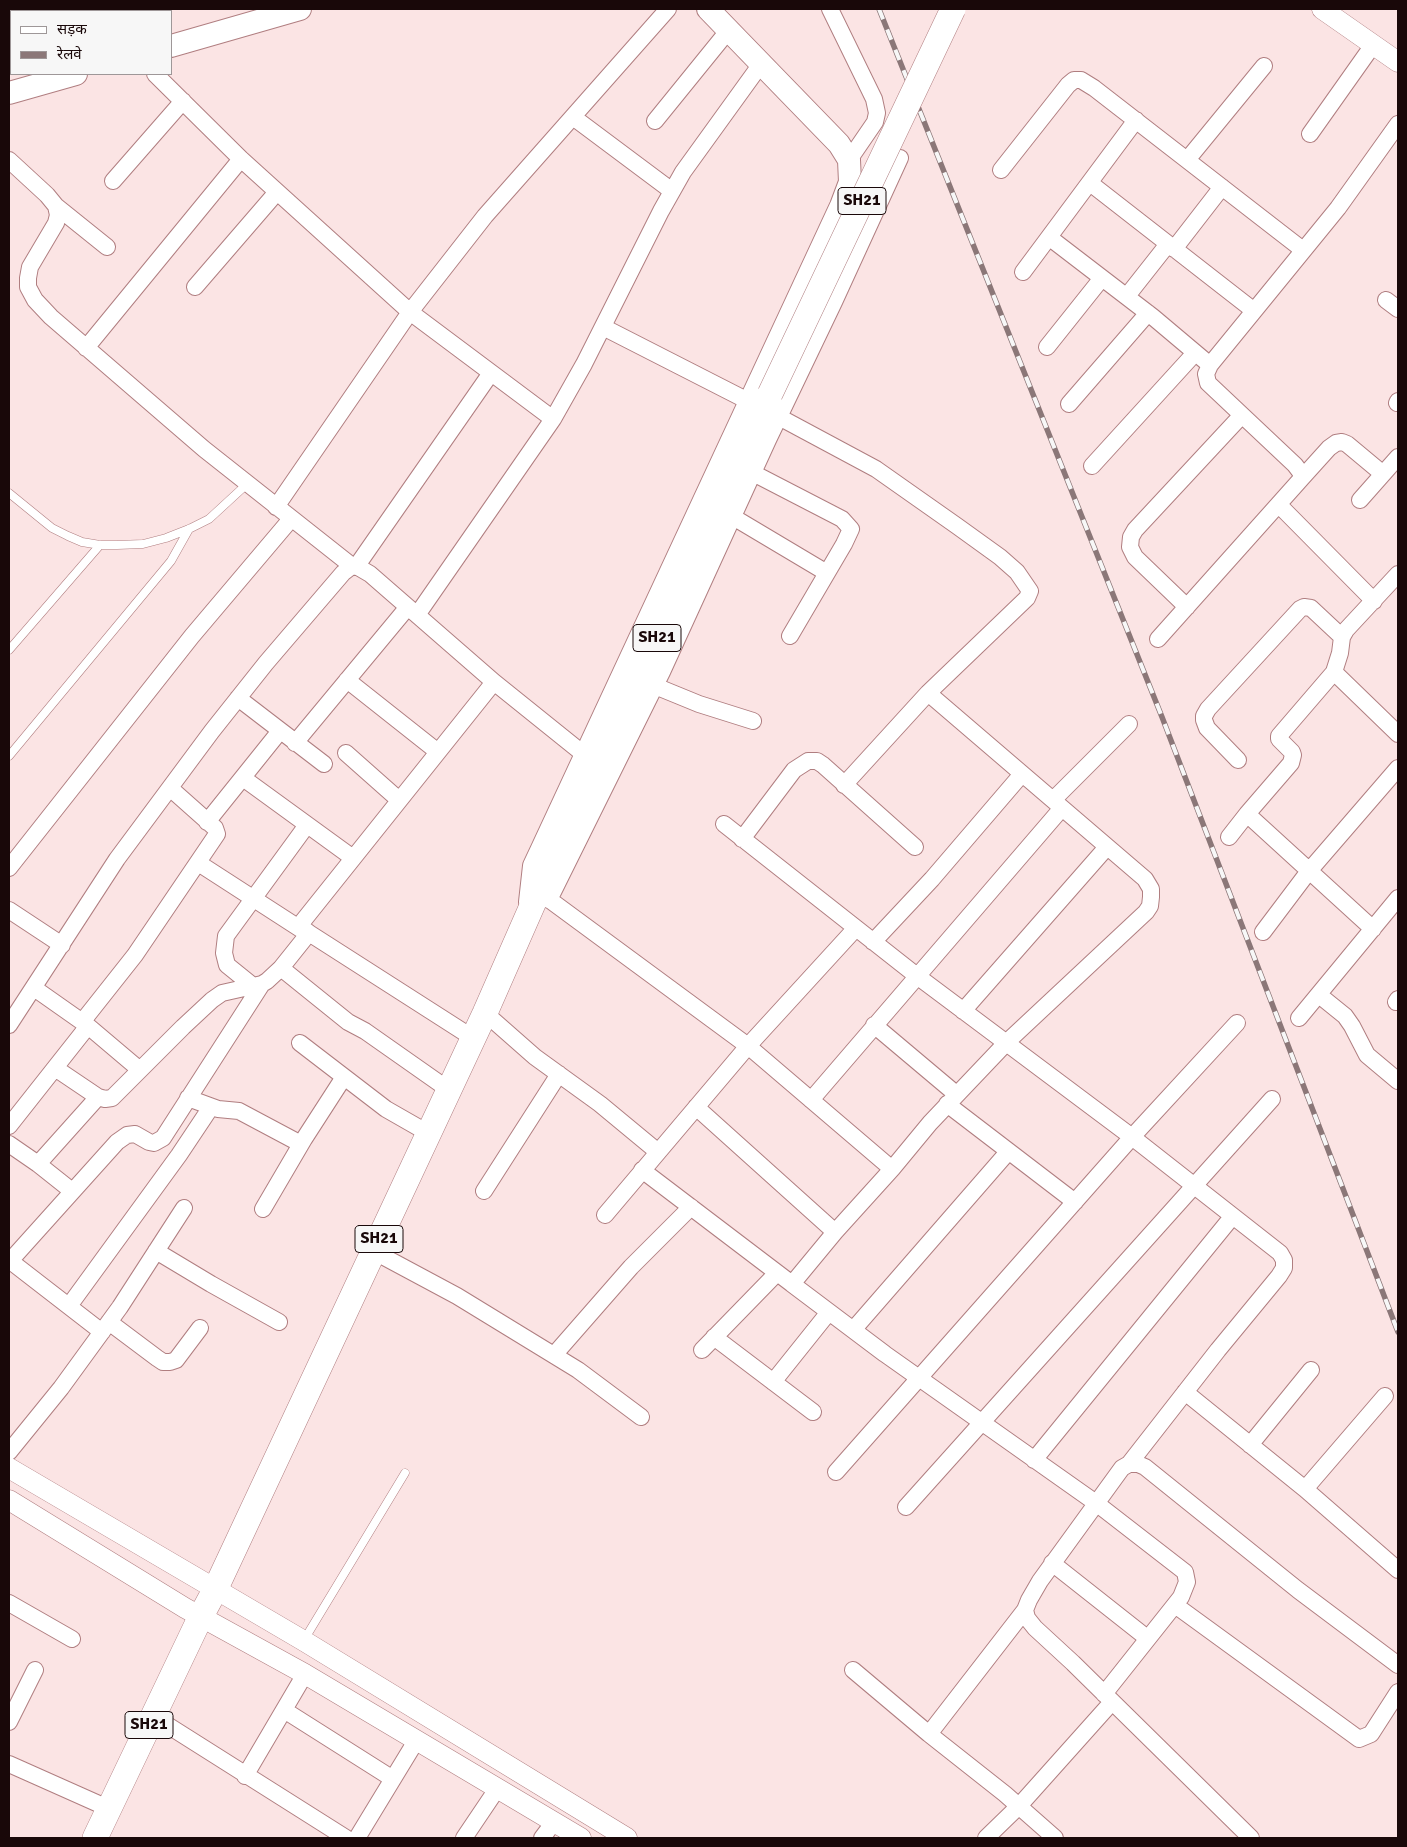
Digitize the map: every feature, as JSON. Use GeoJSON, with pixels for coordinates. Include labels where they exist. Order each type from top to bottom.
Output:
{"type":"FeatureCollection","features":[{"type":"Feature","properties":{"kind":"main road"},"geometry":{"type":"LineString","coordinates":[[172,46],[295,9]]}},
{"type":"Feature","properties":{"kind":"main road"},"geometry":{"type":"LineString","coordinates":[[540,897],[534,866],[841,206],[850,182],[849,160],[840,144],[708,9]]}},
{"type":"Feature","properties":{"kind":"main road","name":"SH21"},"geometry":{"type":"LineString","coordinates":[[95,1838],[540,897],[766,401],[953,9]]}},
{"type":"Feature","properties":{"kind":"main road"},"geometry":{"type":"LineString","coordinates":[[9,92],[72,75]]}},
{"type":"Feature","properties":{"kind":"street"},"geometry":{"type":"LineString","coordinates":[[276,506],[410,312],[485,216],[668,9]]}},
{"type":"Feature","properties":{"kind":"street"},"geometry":{"type":"LineString","coordinates":[[830,9],[874,99],[877,113],[875,122],[849,160]]}},
{"type":"Feature","properties":{"kind":"street"},"geometry":{"type":"LineString","coordinates":[[1322,9],[1398,62]]}},
{"type":"Feature","properties":{"kind":"street"},"geometry":{"type":"LineString","coordinates":[[655,121],[728,30]]}},
{"type":"Feature","properties":{"kind":"street"},"geometry":{"type":"LineString","coordinates":[[1310,134],[1373,44]]}},
{"type":"Feature","properties":{"kind":"street"},"geometry":{"type":"LineString","coordinates":[[295,743],[347,680],[412,612],[553,419],[603,327],[682,172],[762,64]]}},
{"type":"Feature","properties":{"kind":"street"},"geometry":{"type":"LineString","coordinates":[[1187,160],[1264,66]]}},
{"type":"Feature","properties":{"kind":"street"},"geometry":{"type":"LineString","coordinates":[[155,75],[183,100],[241,159],[410,312],[553,419]]}},
{"type":"Feature","properties":{"kind":"street"},"geometry":{"type":"LineString","coordinates":[[1000,170],[1074,80],[1081,80],[1136,120],[1303,250]]}},
{"type":"Feature","properties":{"kind":"street"},"geometry":{"type":"LineString","coordinates":[[113,181],[183,100]]}},
{"type":"Feature","properties":{"kind":"street"},"geometry":{"type":"LineString","coordinates":[[574,117],[672,191]]}},
{"type":"Feature","properties":{"kind":"street"},"geometry":{"type":"LineString","coordinates":[[1023,272],[1136,120]]}},
{"type":"Feature","properties":{"kind":"street"},"geometry":{"type":"LineString","coordinates":[[1300,479],[1300,473],[1294,464],[1208,383],[1206,374],[1210,365],[1253,310],[1338,208],[1398,124]]}},
{"type":"Feature","properties":{"kind":"street"},"geometry":{"type":"LineString","coordinates":[[892,1169],[748,1046],[540,897],[655,686],[900,158]]}},
{"type":"Feature","properties":{"kind":"street"},"geometry":{"type":"LineString","coordinates":[[86,348],[241,159]]}},
{"type":"Feature","properties":{"kind":"street"},"geometry":{"type":"LineString","coordinates":[[9,160],[47,195],[56,206],[107,247]]}},
{"type":"Feature","properties":{"kind":"street"},"geometry":{"type":"LineString","coordinates":[[1090,183],[1253,310]]}},
{"type":"Feature","properties":{"kind":"street"},"geometry":{"type":"LineString","coordinates":[[1127,296],[1222,187]]}},
{"type":"Feature","properties":{"kind":"street"},"geometry":{"type":"LineString","coordinates":[[195,287],[277,192]]}},
{"type":"Feature","properties":{"kind":"street"},"geometry":{"type":"LineString","coordinates":[[56,206],[58,215],[56,223],[30,267],[28,287],[35,300],[51,317],[204,449],[354,567],[370,574],[494,682],[586,756]]}},
{"type":"Feature","properties":{"kind":"street"},"geometry":{"type":"LineString","coordinates":[[1050,238],[1127,296],[1210,365]]}},
{"type":"Feature","properties":{"kind":"street"},"geometry":{"type":"LineString","coordinates":[[1047,347],[1102,278]]}},
{"type":"Feature","properties":{"kind":"street"},"geometry":{"type":"LineString","coordinates":[[1069,404],[1148,313]]}},
{"type":"Feature","properties":{"kind":"street"},"geometry":{"type":"LineString","coordinates":[[603,327],[750,402]]}},
{"type":"Feature","properties":{"kind":"street"},"geometry":{"type":"LineString","coordinates":[[1092,466],[1195,353]]}},
{"type":"Feature","properties":{"kind":"street"},"geometry":{"type":"LineString","coordinates":[[9,1025],[117,859],[238,698],[343,573],[354,567],[491,373]]}},
{"type":"Feature","properties":{"kind":"street"},"geometry":{"type":"LineString","coordinates":[[1187,606],[1135,557],[1130,547],[1131,537],[1135,530],[1242,415]]}},
{"type":"Feature","properties":{"kind":"street"},"geometry":{"type":"LineString","coordinates":[[779,417],[876,469],[949,520],[1011,567],[1017,572],[1030,591],[1027,598],[928,693],[844,785]]}},
{"type":"Feature","properties":{"kind":"street"},"geometry":{"type":"LineString","coordinates":[[1158,639],[1329,448],[1336,443],[1342,442],[1347,444],[1383,474]]}},
{"type":"Feature","properties":{"kind":"street"},"geometry":{"type":"LineString","coordinates":[[1360,500],[1398,457]]}},
{"type":"Feature","properties":{"kind":"street"},"geometry":{"type":"LineString","coordinates":[[753,473],[848,523],[851,529],[790,636]]}},
{"type":"Feature","properties":{"kind":"street"},"geometry":{"type":"LineString","coordinates":[[1278,505],[1374,601]]}},
{"type":"Feature","properties":{"kind":"street"},"geometry":{"type":"LineString","coordinates":[[733,517],[827,573]]}},
{"type":"Feature","properties":{"kind":"street"},"geometry":{"type":"LineString","coordinates":[[9,868],[186,643],[291,519]]}},
{"type":"Feature","properties":{"kind":"street"},"geometry":{"type":"LineString","coordinates":[[1230,837],[1247,814],[1291,763],[1293,756],[1280,738],[1281,732],[1334,672],[1342,637],[1346,630],[1398,574]]}},
{"type":"Feature","properties":{"kind":"street"},"geometry":{"type":"LineString","coordinates":[[1238,760],[1206,728],[1204,716],[1208,709],[1304,607],[1311,608],[1342,637]]}},
{"type":"Feature","properties":{"kind":"street"},"geometry":{"type":"LineString","coordinates":[[1334,672],[1398,734]]}},
{"type":"Feature","properties":{"kind":"street"},"geometry":{"type":"LineString","coordinates":[[347,680],[438,752]]}},
{"type":"Feature","properties":{"kind":"street"},"geometry":{"type":"LineString","coordinates":[[306,931],[301,927],[303,921],[494,682]]}},
{"type":"Feature","properties":{"kind":"street"},"geometry":{"type":"LineString","coordinates":[[655,686],[699,704],[753,721]]}},
{"type":"Feature","properties":{"kind":"street"},"geometry":{"type":"LineString","coordinates":[[792,1284],[951,1099],[1007,1042],[1125,932],[1150,906],[1152,889],[1145,879],[928,693]]}},
{"type":"Feature","properties":{"kind":"street"},"geometry":{"type":"LineString","coordinates":[[238,698],[324,764]]}},
{"type":"Feature","properties":{"kind":"street"},"geometry":{"type":"LineString","coordinates":[[810,1100],[917,976],[1058,804],[1129,724]]}},
{"type":"Feature","properties":{"kind":"street"},"geometry":{"type":"LineString","coordinates":[[207,822],[280,731]]}},
{"type":"Feature","properties":{"kind":"street"},"geometry":{"type":"LineString","coordinates":[[346,752],[399,800]]}},
{"type":"Feature","properties":{"kind":"street"},"geometry":{"type":"LineString","coordinates":[[742,839],[794,770],[808,761],[817,761],[915,847]]}},
{"type":"Feature","properties":{"kind":"street"},"geometry":{"type":"LineString","coordinates":[[1263,932],[1309,871],[1398,768]]}},
{"type":"Feature","properties":{"kind":"street"},"geometry":{"type":"LineString","coordinates":[[874,942],[932,879],[1022,774]]}},
{"type":"Feature","properties":{"kind":"street"},"geometry":{"type":"LineString","coordinates":[[243,778],[353,858]]}},
{"type":"Feature","properties":{"kind":"street"},"geometry":{"type":"LineString","coordinates":[[9,1126],[55,1068],[217,834],[215,828],[170,788]]}},
{"type":"Feature","properties":{"kind":"street"},"geometry":{"type":"LineString","coordinates":[[1247,814],[1373,929]]}},
{"type":"Feature","properties":{"kind":"street"},"geometry":{"type":"LineString","coordinates":[[724,824],[917,976],[1132,1137],[1280,1253],[1284,1260],[1284,1268],[1129,1464],[1122,1468],[1052,1563],[1029,1600],[1025,1610],[929,1734]]}},
{"type":"Feature","properties":{"kind":"street"},"geometry":{"type":"LineString","coordinates":[[258,985],[228,964],[224,953],[226,936],[307,825]]}},
{"type":"Feature","properties":{"kind":"street"},"geometry":{"type":"LineString","coordinates":[[963,1011],[1107,846]]}},
{"type":"Feature","properties":{"kind":"street"},"geometry":{"type":"LineString","coordinates":[[200,861],[203,866],[473,1038]]}},
{"type":"Feature","properties":{"kind":"street"},"geometry":{"type":"LineString","coordinates":[[1299,1018],[1398,898]]}},
{"type":"Feature","properties":{"kind":"street"},"geometry":{"type":"LineString","coordinates":[[9,910],[62,945]]}},
{"type":"Feature","properties":{"kind":"street"},"geometry":{"type":"LineString","coordinates":[[604,1215],[748,1046],[856,928]]}},
{"type":"Feature","properties":{"kind":"street"},"geometry":{"type":"LineString","coordinates":[[200,1328],[176,1360],[163,1362],[69,1306],[10,1261],[117,1142],[128,1135],[135,1134],[148,1142],[154,1143],[163,1138],[258,985],[281,968],[306,931]]}},
{"type":"Feature","properties":{"kind":"street"},"geometry":{"type":"LineString","coordinates":[[281,968],[348,1022],[365,1031],[448,1090]]}},
{"type":"Feature","properties":{"kind":"street"},"geometry":{"type":"LineString","coordinates":[[55,1068],[98,1097],[112,1098],[183,1026],[212,1000],[222,993],[258,985]]}},
{"type":"Feature","properties":{"kind":"street"},"geometry":{"type":"LineString","coordinates":[[34,988],[85,1024],[140,1070]]}},
{"type":"Feature","properties":{"kind":"street"},"geometry":{"type":"LineString","coordinates":[[1319,995],[1345,1016],[1367,1055],[1398,1081]]}},
{"type":"Feature","properties":{"kind":"street"},"geometry":{"type":"LineString","coordinates":[[485,1013],[535,1057],[600,1104],[658,1152]]}},
{"type":"Feature","properties":{"kind":"street"},"geometry":{"type":"LineString","coordinates":[[836,1472],[1132,1137],[1237,1023]]}},
{"type":"Feature","properties":{"kind":"street"},"geometry":{"type":"LineString","coordinates":[[874,1025],[1008,1152],[1075,1202]]}},
{"type":"Feature","properties":{"kind":"street"},"geometry":{"type":"LineString","coordinates":[[300,1044],[386,1109],[428,1133]]}},
{"type":"Feature","properties":{"kind":"street"},"geometry":{"type":"LineString","coordinates":[[484,1191],[559,1074]]}},
{"type":"Feature","properties":{"kind":"street"},"geometry":{"type":"LineString","coordinates":[[263,1209],[301,1144],[344,1077]]}},
{"type":"Feature","properties":{"kind":"street"},"geometry":{"type":"LineString","coordinates":[[38,1164],[98,1097]]}},
{"type":"Feature","properties":{"kind":"street"},"geometry":{"type":"LineString","coordinates":[[188,1098],[211,1107],[239,1111],[301,1144]]}},
{"type":"Feature","properties":{"kind":"street"},"geometry":{"type":"LineString","coordinates":[[906,1507],[1272,1099]]}},
{"type":"Feature","properties":{"kind":"street"},"geometry":{"type":"LineString","coordinates":[[69,1306],[179,1155],[211,1107]]}},
{"type":"Feature","properties":{"kind":"street"},"geometry":{"type":"LineString","coordinates":[[696,1107],[835,1232]]}},
{"type":"Feature","properties":{"kind":"street"},"geometry":{"type":"LineString","coordinates":[[9,1144],[72,1191]]}},
{"type":"Feature","properties":{"kind":"street"},"geometry":{"type":"LineString","coordinates":[[853,1330],[1008,1152]]}},
{"type":"Feature","properties":{"kind":"street"},"geometry":{"type":"LineString","coordinates":[[642,1170],[853,1330],[1096,1503],[1186,1572],[1187,1582],[1181,1597],[1147,1638],[1108,1698],[1019,1806],[986,1838]]}},
{"type":"Feature","properties":{"kind":"street"},"geometry":{"type":"LineString","coordinates":[[554,1356],[631,1267],[691,1207]]}},
{"type":"Feature","properties":{"kind":"street"},"geometry":{"type":"LineString","coordinates":[[9,1452],[61,1388],[106,1327],[184,1208]]}},
{"type":"Feature","properties":{"kind":"street"},"geometry":{"type":"LineString","coordinates":[[1034,1460],[1232,1217]]}},
{"type":"Feature","properties":{"kind":"street"},"geometry":{"type":"LineString","coordinates":[[156,1251],[279,1322]]}},
{"type":"Feature","properties":{"kind":"street"},"geometry":{"type":"LineString","coordinates":[[373,1251],[457,1296],[578,1370],[641,1417]]}},
{"type":"Feature","properties":{"kind":"street"},"geometry":{"type":"LineString","coordinates":[[702,1350],[777,1273]]}},
{"type":"Feature","properties":{"kind":"street"},"geometry":{"type":"LineString","coordinates":[[773,1382],[829,1312]]}},
{"type":"Feature","properties":{"kind":"street"},"geometry":{"type":"LineString","coordinates":[[714,1337],[813,1412]]}},
{"type":"Feature","properties":{"kind":"street"},"geometry":{"type":"LineString","coordinates":[[1250,1445],[1311,1370]]}},
{"type":"Feature","properties":{"kind":"street"},"geometry":{"type":"LineString","coordinates":[[1185,1392],[1305,1489],[1398,1570]]}},
{"type":"Feature","properties":{"kind":"street"},"geometry":{"type":"LineString","coordinates":[[1305,1489],[1385,1396]]}},
{"type":"Feature","properties":{"kind":"street"},"geometry":{"type":"LineString","coordinates":[[1129,1464],[1138,1464],[1145,1467],[1298,1590],[1398,1665]]}},
{"type":"Feature","properties":{"kind":"street"},"geometry":{"type":"LineString","coordinates":[[9,1468],[207,1603],[306,1674],[497,1789],[548,1830],[581,1838]]}},
{"type":"Feature","properties":{"kind":"street"},"geometry":{"type":"LineString","coordinates":[[11,1507],[185,1608],[207,1603],[304,1640],[627,1838]]}},
{"type":"Feature","properties":{"kind":"street"},"geometry":{"type":"LineString","coordinates":[[1052,1563],[1147,1638]]}},
{"type":"Feature","properties":{"kind":"street"},"geometry":{"type":"LineString","coordinates":[[9,1603],[72,1639]]}},
{"type":"Feature","properties":{"kind":"street"},"geometry":{"type":"LineString","coordinates":[[1175,1605],[1359,1739],[1371,1734],[1398,1692]]}},
{"type":"Feature","properties":{"kind":"street"},"geometry":{"type":"LineString","coordinates":[[1025,1610],[1027,1618],[1035,1628],[1074,1663],[1240,1835]]}},
{"type":"Feature","properties":{"kind":"street"},"geometry":{"type":"LineString","coordinates":[[9,1722],[35,1670]]}},
{"type":"Feature","properties":{"kind":"street"},"geometry":{"type":"LineString","coordinates":[[853,1670],[1019,1806],[1054,1838]]}},
{"type":"Feature","properties":{"kind":"street"},"geometry":{"type":"LineString","coordinates":[[245,1776],[306,1674]]}},
{"type":"Feature","properties":{"kind":"street"},"geometry":{"type":"LineString","coordinates":[[284,1710],[392,1779]]}},
{"type":"Feature","properties":{"kind":"street"},"geometry":{"type":"LineString","coordinates":[[153,1716],[245,1776],[346,1838]]}},
{"type":"Feature","properties":{"kind":"street"},"geometry":{"type":"LineString","coordinates":[[357,1838],[416,1741]]}},
{"type":"Feature","properties":{"kind":"street"},"geometry":{"type":"LineString","coordinates":[[9,1764],[110,1809]]}},
{"type":"Feature","properties":{"kind":"street"},"geometry":{"type":"LineString","coordinates":[[464,1838],[497,1789]]}},
{"type":"Feature","properties":{"kind":"lane"},"geometry":{"type":"LineString","coordinates":[[9,493],[52,528],[82,542],[100,545],[144,544],[166,538],[209,519],[247,484]]}},
{"type":"Feature","properties":{"kind":"lane"},"geometry":{"type":"LineString","coordinates":[[9,756],[165,568],[189,529]]}},
{"type":"Feature","properties":{"kind":"lane"},"geometry":{"type":"LineString","coordinates":[[9,650],[100,545]]}},
{"type":"Feature","properties":{"kind":"lane"},"geometry":{"type":"LineString","coordinates":[[304,1640],[404,1473]]}},
{"type":"Feature","properties":{"kind":"railway"},"geometry":{"type":"LineString","coordinates":[[879,9],[1162,717],[1398,1332]]}}]}
